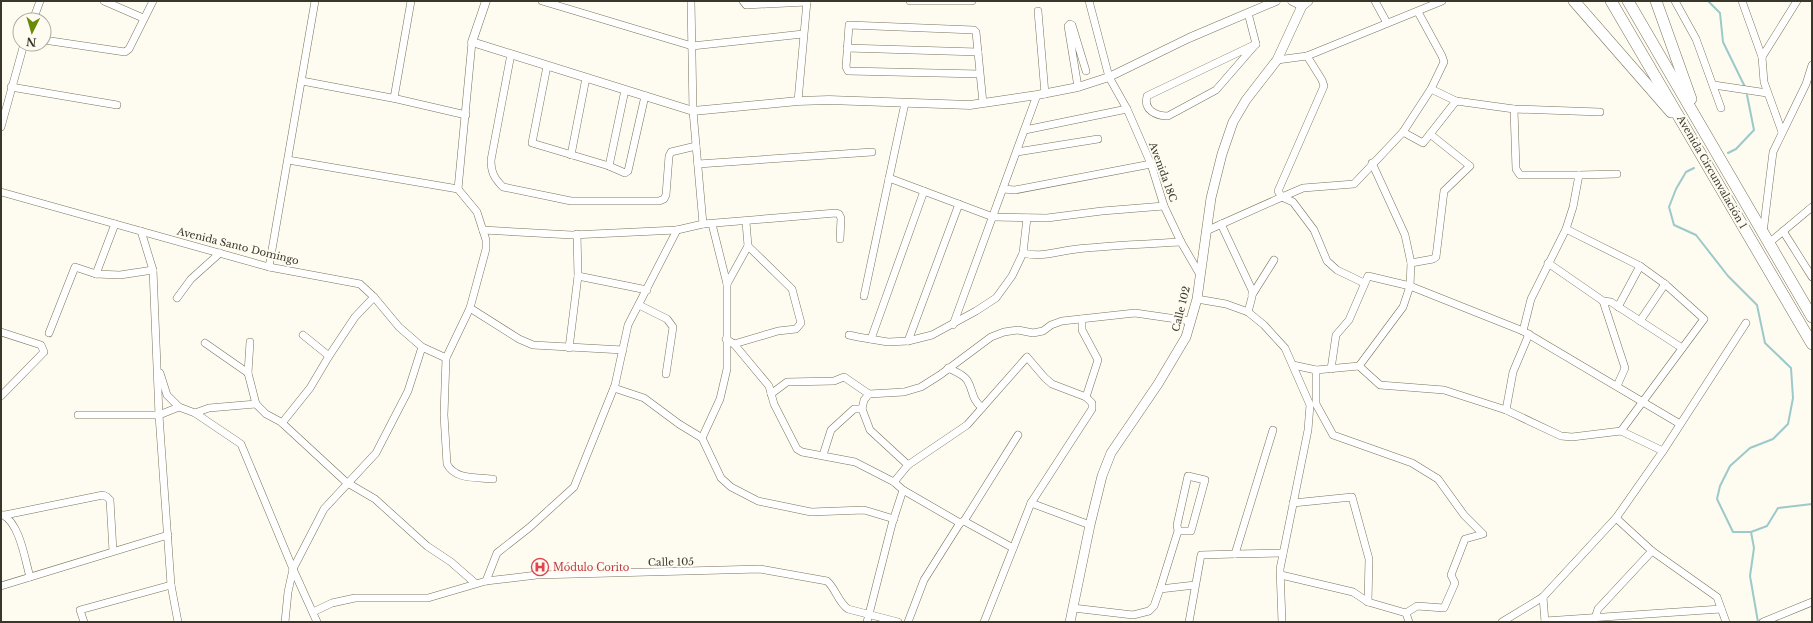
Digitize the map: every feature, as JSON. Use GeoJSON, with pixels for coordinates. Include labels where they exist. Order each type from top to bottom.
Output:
{"type":"FeatureCollection","features":[{"type":"Feature","properties":{"kind":"main road"},"geometry":{"type":"LineString","coordinates":[[1574,1],[1690,134]]}},
{"type":"Feature","properties":{"kind":"main road","name":"Avenida Circunvalación 1"},"geometry":{"type":"LineString","coordinates":[[1610,1],[1690,134],[1812,344]]}},
{"type":"Feature","properties":{"kind":"main road","name":"Avenida Circunvalación 1"},"geometry":{"type":"LineString","coordinates":[[1628,1],[1812,317]]}},
{"type":"Feature","properties":{"kind":"main road"},"geometry":{"type":"LineString","coordinates":[[1656,1],[1700,126]]}},
{"type":"Feature","properties":{"kind":"main road","name":"Calle 102"},"geometry":{"type":"LineString","coordinates":[[1070,622],[1090,525],[1102,476],[1111,453],[1158,384],[1186,337],[1197,299],[1211,198],[1222,154],[1234,122],[1246,100],[1277,60],[1305,4]]}},
{"type":"Feature","properties":{"kind":"street"},"geometry":{"type":"LineString","coordinates":[[36,12],[40,1]]}},
{"type":"Feature","properties":{"kind":"street"},"geometry":{"type":"LineString","coordinates":[[104,1],[143,18]]}},
{"type":"Feature","properties":{"kind":"street"},"geometry":{"type":"LineString","coordinates":[[52,41],[125,52],[129,49],[143,18],[153,1]]}},
{"type":"Feature","properties":{"kind":"street"},"geometry":{"type":"LineString","coordinates":[[269,267],[315,1]]}},
{"type":"Feature","properties":{"kind":"street"},"geometry":{"type":"LineString","coordinates":[[394,98],[411,1]]}},
{"type":"Feature","properties":{"kind":"street"},"geometry":{"type":"LineString","coordinates":[[458,189],[472,42],[486,1]]}},
{"type":"Feature","properties":{"kind":"street"},"geometry":{"type":"LineString","coordinates":[[542,1],[692,46],[803,34]]}},
{"type":"Feature","properties":{"kind":"street"},"geometry":{"type":"LineString","coordinates":[[692,1],[693,111],[703,224]]}},
{"type":"Feature","properties":{"kind":"street"},"geometry":{"type":"LineString","coordinates":[[743,1],[746,5],[807,2],[798,101]]}},
{"type":"Feature","properties":{"kind":"street"},"geometry":{"type":"LineString","coordinates":[[910,1],[972,1]]}},
{"type":"Feature","properties":{"kind":"street","name":"Avenida 18C"},"geometry":{"type":"LineString","coordinates":[[1089,1],[1109,77],[1127,109],[1151,164],[1164,206],[1181,242],[1200,274]]}},
{"type":"Feature","properties":{"kind":"street"},"geometry":{"type":"LineString","coordinates":[[472,42],[693,111],[798,101],[829,100],[905,103],[983,103],[1045,94],[1078,87],[1109,77],[1189,38],[1276,1]]}},
{"type":"Feature","properties":{"kind":"street"},"geometry":{"type":"LineString","coordinates":[[1292,1],[1305,4]]}},
{"type":"Feature","properties":{"kind":"street"},"geometry":{"type":"LineString","coordinates":[[1375,1],[1387,23]]}},
{"type":"Feature","properties":{"kind":"street"},"geometry":{"type":"LineString","coordinates":[[1277,60],[1307,56],[1442,1]]}},
{"type":"Feature","properties":{"kind":"street"},"geometry":{"type":"LineString","coordinates":[[1675,1],[1696,39],[1714,85],[1721,108]]}},
{"type":"Feature","properties":{"kind":"street"},"geometry":{"type":"LineString","coordinates":[[1742,1],[1762,57],[1764,82],[1767,93],[1782,132]]}},
{"type":"Feature","properties":{"kind":"street"},"geometry":{"type":"LineString","coordinates":[[1762,57],[1796,1]]}},
{"type":"Feature","properties":{"kind":"street"},"geometry":{"type":"LineString","coordinates":[[1038,11],[1045,94]]}},
{"type":"Feature","properties":{"kind":"street"},"geometry":{"type":"LineString","coordinates":[[1206,232],[1303,188],[1354,184],[1372,163],[1403,132],[1431,89],[1444,60],[1418,12]]}},
{"type":"Feature","properties":{"kind":"street"},"geometry":{"type":"LineString","coordinates":[[1248,13],[1256,44]]}},
{"type":"Feature","properties":{"kind":"street"},"geometry":{"type":"LineString","coordinates":[[980,74],[848,71],[846,66],[849,25],[974,30],[978,52],[983,103]]}},
{"type":"Feature","properties":{"kind":"street"},"geometry":{"type":"LineString","coordinates":[[1078,87],[1068,25],[1072,25],[1086,71]]}},
{"type":"Feature","properties":{"kind":"street"},"geometry":{"type":"LineString","coordinates":[[1256,44],[1216,90],[1168,116],[1160,116],[1147,107],[1147,96],[1256,44]]}},
{"type":"Feature","properties":{"kind":"street"},"geometry":{"type":"LineString","coordinates":[[847,48],[978,52]]}},
{"type":"Feature","properties":{"kind":"street"},"geometry":{"type":"LineString","coordinates":[[1,127],[3,110],[12,87],[22,52]]}},
{"type":"Feature","properties":{"kind":"street"},"geometry":{"type":"LineString","coordinates":[[511,54],[491,160],[491,169],[494,179],[503,187],[571,201],[664,199],[666,195],[669,156],[671,152],[696,146]]}},
{"type":"Feature","properties":{"kind":"street"},"geometry":{"type":"LineString","coordinates":[[1307,56],[1322,80],[1324,86],[1278,191],[1282,197],[1293,202],[1314,230],[1327,261],[1337,270],[1364,283]]}},
{"type":"Feature","properties":{"kind":"street"},"geometry":{"type":"LineString","coordinates":[[1812,65],[1806,84],[1773,152],[1766,238],[1783,232],[1812,206]]}},
{"type":"Feature","properties":{"kind":"street"},"geometry":{"type":"LineString","coordinates":[[547,66],[531,142],[609,166],[625,173],[628,171],[645,96]]}},
{"type":"Feature","properties":{"kind":"street"},"geometry":{"type":"LineString","coordinates":[[571,155],[586,78]]}},
{"type":"Feature","properties":{"kind":"street"},"geometry":{"type":"LineString","coordinates":[[302,81],[394,98],[466,115]]}},
{"type":"Feature","properties":{"kind":"street"},"geometry":{"type":"LineString","coordinates":[[1714,85],[1767,93]]}},
{"type":"Feature","properties":{"kind":"street"},"geometry":{"type":"LineString","coordinates":[[12,87],[117,105]]}},
{"type":"Feature","properties":{"kind":"street"},"geometry":{"type":"LineString","coordinates":[[1431,89],[1456,101],[1514,109],[1600,112]]}},
{"type":"Feature","properties":{"kind":"street"},"geometry":{"type":"LineString","coordinates":[[609,166],[625,90]]}},
{"type":"Feature","properties":{"kind":"street"},"geometry":{"type":"LineString","coordinates":[[953,325],[1004,189],[1037,95]]}},
{"type":"Feature","properties":{"kind":"street"},"geometry":{"type":"LineString","coordinates":[[1403,132],[1423,143],[1456,101]]}},
{"type":"Feature","properties":{"kind":"street"},"geometry":{"type":"LineString","coordinates":[[864,296],[905,103]]}},
{"type":"Feature","properties":{"kind":"street"},"geometry":{"type":"LineString","coordinates":[[1025,130],[1127,109]]}},
{"type":"Feature","properties":{"kind":"street"},"geometry":{"type":"LineString","coordinates":[[1514,109],[1516,169],[1520,175],[1617,174]]}},
{"type":"Feature","properties":{"kind":"street"},"geometry":{"type":"LineString","coordinates":[[1412,263],[1435,258],[1444,191],[1470,166],[1430,134]]}},
{"type":"Feature","properties":{"kind":"street"},"geometry":{"type":"LineString","coordinates":[[1017,152],[1098,139]]}},
{"type":"Feature","properties":{"kind":"street"},"geometry":{"type":"LineString","coordinates":[[698,164],[872,152]]}},
{"type":"Feature","properties":{"kind":"street"},"geometry":{"type":"LineString","coordinates":[[288,160],[458,189],[477,212],[486,240],[486,249],[470,308],[446,358],[444,415],[447,464],[450,471],[457,475],[493,479]]}},
{"type":"Feature","properties":{"kind":"street"},"geometry":{"type":"LineString","coordinates":[[1293,365],[1316,370],[1359,366],[1403,307],[1410,286],[1412,263],[1405,235],[1372,163]]}},
{"type":"Feature","properties":{"kind":"street"},"geometry":{"type":"LineString","coordinates":[[1004,189],[1015,190],[1151,164]]}},
{"type":"Feature","properties":{"kind":"street"},"geometry":{"type":"LineString","coordinates":[[1506,410],[1513,372],[1526,333],[1531,300],[1566,229],[1573,207],[1579,175]]}},
{"type":"Feature","properties":{"kind":"street"},"geometry":{"type":"LineString","coordinates":[[889,178],[993,217],[1047,218],[1102,211],[1164,206]]}},
{"type":"Feature","properties":{"kind":"street"},"geometry":{"type":"LineString","coordinates":[[871,339],[924,191]]}},
{"type":"Feature","properties":{"kind":"street","name":"Avenida Santo Domingo"},"geometry":{"type":"LineString","coordinates":[[1,192],[269,267],[360,284],[374,297],[399,327],[422,347],[446,358]]}},
{"type":"Feature","properties":{"kind":"street"},"geometry":{"type":"LineString","coordinates":[[908,341],[959,204]]}},
{"type":"Feature","properties":{"kind":"street"},"geometry":{"type":"LineString","coordinates":[[483,230],[577,234],[677,230],[703,224],[746,222],[836,213],[839,214],[841,218],[840,239]]}},
{"type":"Feature","properties":{"kind":"street"},"geometry":{"type":"LineString","coordinates":[[849,334],[888,342],[908,341],[932,336],[953,325],[996,298],[1012,276],[1023,254],[1027,218]]}},
{"type":"Feature","properties":{"kind":"street"},"geometry":{"type":"LineString","coordinates":[[727,284],[748,246],[746,222]]}},
{"type":"Feature","properties":{"kind":"street"},"geometry":{"type":"LineString","coordinates":[[96,274],[115,224]]}},
{"type":"Feature","properties":{"kind":"street"},"geometry":{"type":"LineString","coordinates":[[702,438],[720,399],[727,369],[727,284],[712,224]]}},
{"type":"Feature","properties":{"kind":"street"},"geometry":{"type":"LineString","coordinates":[[1221,224],[1252,290],[1248,312]]}},
{"type":"Feature","properties":{"kind":"street"},"geometry":{"type":"LineString","coordinates":[[1566,229],[1640,266],[1666,284],[1704,319],[1621,430]]}},
{"type":"Feature","properties":{"kind":"street"},"geometry":{"type":"LineString","coordinates":[[486,581],[497,553],[530,527],[574,487],[614,388],[628,325],[677,230]]}},
{"type":"Feature","properties":{"kind":"street"},"geometry":{"type":"LineString","coordinates":[[141,231],[153,270],[157,366],[171,585],[178,622]]}},
{"type":"Feature","properties":{"kind":"street"},"geometry":{"type":"LineString","coordinates":[[1783,232],[1812,277]]}},
{"type":"Feature","properties":{"kind":"street"},"geometry":{"type":"LineString","coordinates":[[569,348],[578,276],[577,234]]}},
{"type":"Feature","properties":{"kind":"street"},"geometry":{"type":"LineString","coordinates":[[1023,254],[1047,256],[1076,249],[1181,242]]}},
{"type":"Feature","properties":{"kind":"street"},"geometry":{"type":"LineString","coordinates":[[734,344],[778,331],[796,329],[801,322],[792,289],[748,246]]}},
{"type":"Feature","properties":{"kind":"street"},"geometry":{"type":"LineString","coordinates":[[178,298],[191,279],[220,253]]}},
{"type":"Feature","properties":{"kind":"street"},"geometry":{"type":"LineString","coordinates":[[1252,295],[1274,260]]}},
{"type":"Feature","properties":{"kind":"street"},"geometry":{"type":"LineString","coordinates":[[1548,263],[1602,301],[1611,302],[1682,348]]}},
{"type":"Feature","properties":{"kind":"street"},"geometry":{"type":"LineString","coordinates":[[1618,307],[1640,266]]}},
{"type":"Feature","properties":{"kind":"street"},"geometry":{"type":"LineString","coordinates":[[48,333],[75,267],[96,274],[120,275],[153,270]]}},
{"type":"Feature","properties":{"kind":"street"},"geometry":{"type":"LineString","coordinates":[[578,276],[647,290]]}},
{"type":"Feature","properties":{"kind":"street"},"geometry":{"type":"LineString","coordinates":[[1331,369],[1336,335],[1348,320],[1368,276],[1410,286],[1526,333],[1680,424]]}},
{"type":"Feature","properties":{"kind":"street"},"geometry":{"type":"LineString","coordinates":[[1640,321],[1666,284]]}},
{"type":"Feature","properties":{"kind":"street"},"geometry":{"type":"LineString","coordinates":[[282,423],[310,388],[355,317],[374,297]]}},
{"type":"Feature","properties":{"kind":"street"},"geometry":{"type":"LineString","coordinates":[[1197,299],[1226,304],[1248,312],[1264,325],[1285,348],[1313,405],[1333,435],[1412,463],[1438,479],[1464,515],[1483,534],[1465,539],[1451,575],[1455,583],[1444,608],[1417,606],[1406,613],[1368,602],[1353,592],[1281,576]]}},
{"type":"Feature","properties":{"kind":"street"},"geometry":{"type":"LineString","coordinates":[[1602,301],[1625,368],[1617,386]]}},
{"type":"Feature","properties":{"kind":"street"},"geometry":{"type":"LineString","coordinates":[[639,305],[667,319],[673,327],[666,374]]}},
{"type":"Feature","properties":{"kind":"street"},"geometry":{"type":"LineString","coordinates":[[470,308],[519,339],[533,345],[623,350]]}},
{"type":"Feature","properties":{"kind":"street"},"geometry":{"type":"LineString","coordinates":[[771,394],[787,382],[834,381],[844,377],[869,394],[904,392],[921,387],[991,337],[1004,332],[1018,330],[1033,333],[1043,331],[1051,325],[1062,321],[1135,313],[1190,321]]}},
{"type":"Feature","properties":{"kind":"street"},"geometry":{"type":"LineString","coordinates":[[1082,319],[1082,330],[1098,360],[1086,397]]}},
{"type":"Feature","properties":{"kind":"street"},"geometry":{"type":"LineString","coordinates":[[1502,622],[1543,597],[1616,518],[1663,451],[1746,324]]}},
{"type":"Feature","properties":{"kind":"street"},"geometry":{"type":"LineString","coordinates":[[1,332],[41,345],[44,352],[1,396]]}},
{"type":"Feature","properties":{"kind":"street"},"geometry":{"type":"LineString","coordinates":[[303,335],[329,356]]}},
{"type":"Feature","properties":{"kind":"street"},"geometry":{"type":"LineString","coordinates":[[726,339],[734,344],[769,386],[774,404],[797,449],[802,452],[855,462],[894,482],[903,490],[1013,548]]}},
{"type":"Feature","properties":{"kind":"street"},"geometry":{"type":"LineString","coordinates":[[250,342],[248,373],[256,404],[266,414],[282,423],[349,483],[375,499],[427,546],[451,562],[475,583]]}},
{"type":"Feature","properties":{"kind":"street"},"geometry":{"type":"LineString","coordinates":[[205,343],[248,373]]}},
{"type":"Feature","properties":{"kind":"street"},"geometry":{"type":"LineString","coordinates":[[285,622],[288,592],[293,569],[324,509],[376,453],[408,391],[422,347]]}},
{"type":"Feature","properties":{"kind":"street"},"geometry":{"type":"LineString","coordinates":[[894,482],[908,465],[967,425],[1027,357],[1052,384],[1086,397],[1092,403],[1092,410],[1031,503],[984,622]]}},
{"type":"Feature","properties":{"kind":"street"},"geometry":{"type":"LineString","coordinates":[[157,366],[167,395],[179,408],[195,414],[241,444],[293,569],[317,622]]}},
{"type":"Feature","properties":{"kind":"street"},"geometry":{"type":"LineString","coordinates":[[1359,366],[1380,385],[1385,387],[1423,387],[1444,390],[1506,410],[1560,436],[1566,437],[1621,430],[1663,451]]}},
{"type":"Feature","properties":{"kind":"street"},"geometry":{"type":"LineString","coordinates":[[948,368],[962,375],[967,380],[974,401],[982,408]]}},
{"type":"Feature","properties":{"kind":"street"},"geometry":{"type":"LineString","coordinates":[[1282,622],[1280,569],[1313,405],[1316,370]]}},
{"type":"Feature","properties":{"kind":"street"},"geometry":{"type":"LineString","coordinates":[[614,388],[644,398],[679,424],[702,438],[721,478],[731,487],[758,501],[811,512],[864,510],[894,519]]}},
{"type":"Feature","properties":{"kind":"street"},"geometry":{"type":"LineString","coordinates":[[869,394],[864,400],[862,409],[870,430],[908,465]]}},
{"type":"Feature","properties":{"kind":"street"},"geometry":{"type":"LineString","coordinates":[[195,414],[209,408],[256,404]]}},
{"type":"Feature","properties":{"kind":"street"},"geometry":{"type":"LineString","coordinates":[[78,415],[160,415],[179,408]]}},
{"type":"Feature","properties":{"kind":"street"},"geometry":{"type":"LineString","coordinates":[[823,455],[831,430],[854,409],[862,409]]}},
{"type":"Feature","properties":{"kind":"street"},"geometry":{"type":"LineString","coordinates":[[1235,554],[1273,430]]}},
{"type":"Feature","properties":{"kind":"street"},"geometry":{"type":"LineString","coordinates":[[908,622],[924,580],[1018,435]]}},
{"type":"Feature","properties":{"kind":"street"},"geometry":{"type":"LineString","coordinates":[[1073,608],[1132,615],[1142,614],[1154,606],[1178,531],[1177,525],[1188,476],[1204,480],[1191,531],[1178,531]]}},
{"type":"Feature","properties":{"kind":"street"},"geometry":{"type":"LineString","coordinates":[[868,622],[894,519],[903,490]]}},
{"type":"Feature","properties":{"kind":"street"},"geometry":{"type":"LineString","coordinates":[[3,515],[103,495],[110,500],[113,551]]}},
{"type":"Feature","properties":{"kind":"street"},"geometry":{"type":"LineString","coordinates":[[1293,503],[1352,497],[1369,558],[1368,602]]}},
{"type":"Feature","properties":{"kind":"street"},"geometry":{"type":"LineString","coordinates":[[1031,503],[1090,525]]}},
{"type":"Feature","properties":{"kind":"street"},"geometry":{"type":"LineString","coordinates":[[3,515],[12,522],[17,531],[30,577]]}},
{"type":"Feature","properties":{"kind":"street"},"geometry":{"type":"LineString","coordinates":[[1616,518],[1652,551],[1717,598],[1726,622]]}},
{"type":"Feature","properties":{"kind":"street"},"geometry":{"type":"LineString","coordinates":[[1,586],[168,535]]}},
{"type":"Feature","properties":{"kind":"street"},"geometry":{"type":"LineString","coordinates":[[1595,618],[1598,609],[1652,551]]}},
{"type":"Feature","properties":{"kind":"street"},"geometry":{"type":"LineString","coordinates":[[1189,622],[1201,555],[1283,553]]}},
{"type":"Feature","properties":{"kind":"street","name":"Calle 105"},"geometry":{"type":"LineString","coordinates":[[313,612],[332,603],[355,598],[428,598],[450,593],[475,583],[537,575],[760,570],[827,581],[842,605],[848,609],[898,622]]}},
{"type":"Feature","properties":{"kind":"street"},"geometry":{"type":"LineString","coordinates":[[84,622],[80,610],[171,585]]}},
{"type":"Feature","properties":{"kind":"street"},"geometry":{"type":"LineString","coordinates":[[1160,589],[1195,585]]}},
{"type":"Feature","properties":{"kind":"street"},"geometry":{"type":"LineString","coordinates":[[1543,597],[1545,622],[1721,609]]}},
{"type":"Feature","properties":{"kind":"street"},"geometry":{"type":"LineString","coordinates":[[1764,622],[1812,602]]}},
{"type":"Feature","properties":{"kind":"street"},"geometry":{"type":"LineString","coordinates":[[1406,613],[1409,622]]}},
{"type":"Feature","properties":{"kind":"waterway"},"geometry":{"type":"LineString","coordinates":[[1708,1],[1720,13],[1723,42],[1745,87]]}},
{"type":"Feature","properties":{"kind":"waterway"},"geometry":{"type":"LineString","coordinates":[[1728,153],[1736,149],[1754,130],[1747,95]]}},
{"type":"Feature","properties":{"kind":"waterway"},"geometry":{"type":"LineString","coordinates":[[1694,168],[1686,172],[1676,189],[1669,207],[1674,225],[1696,235],[1728,276],[1757,305],[1765,343],[1791,368],[1793,398],[1788,424],[1773,439],[1750,448],[1730,466],[1720,486],[1717,499],[1733,532],[1751,532],[1754,548],[1750,576],[1758,622]]}},
{"type":"Feature","properties":{"kind":"waterway"},"geometry":{"type":"LineString","coordinates":[[1751,532],[1767,526],[1778,508],[1812,504]]}},
{"type":"Feature","properties":{"kind":"place","name":"Módulo Corito"},"geometry":{"type":"Point","coordinates":[540,567]}}]}
